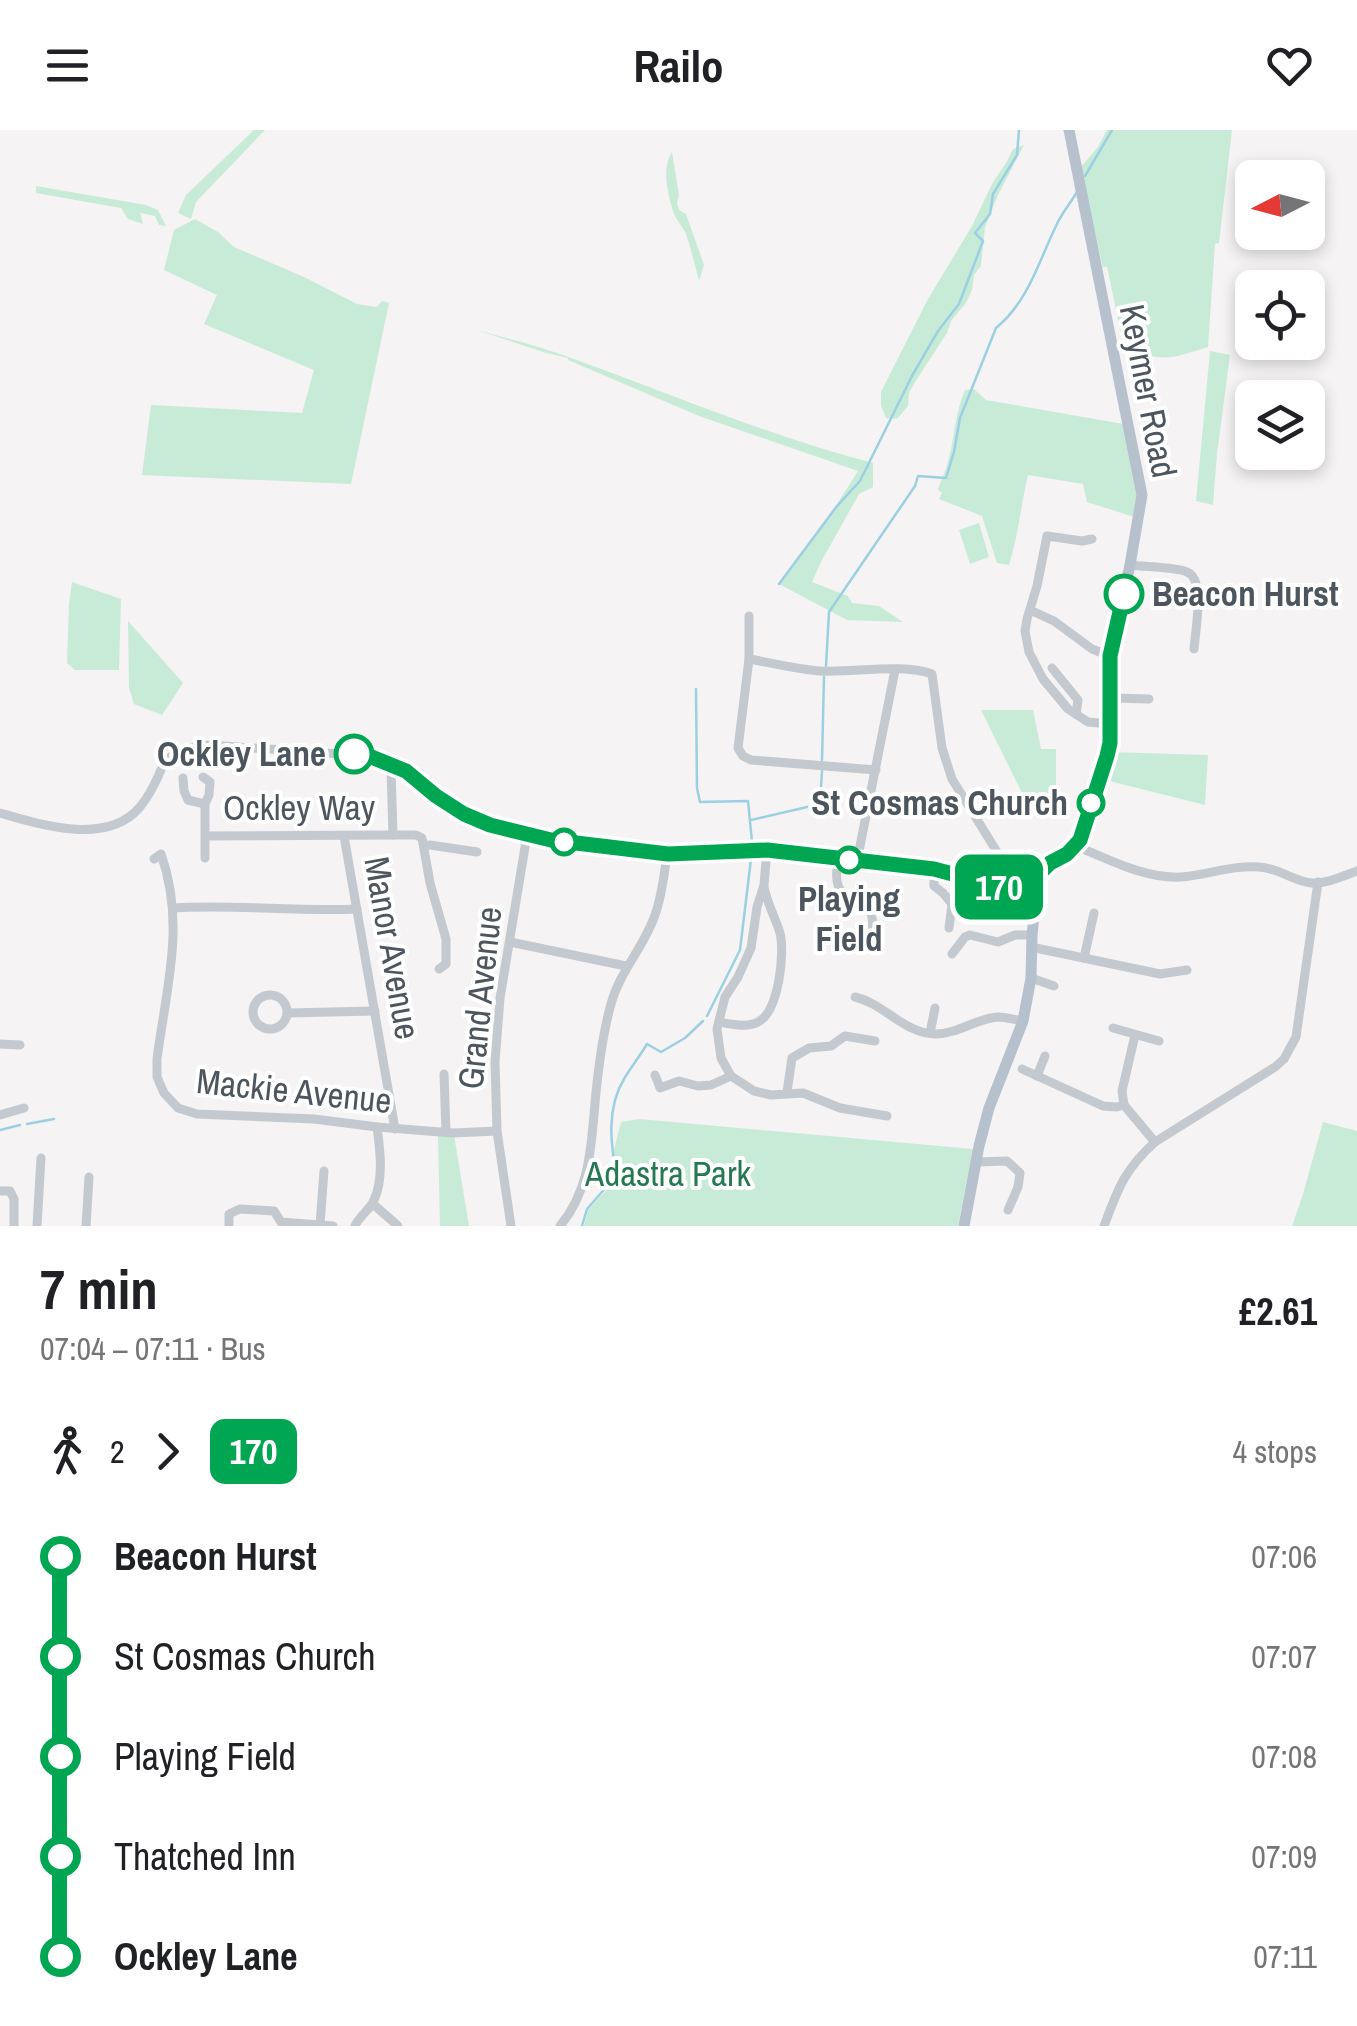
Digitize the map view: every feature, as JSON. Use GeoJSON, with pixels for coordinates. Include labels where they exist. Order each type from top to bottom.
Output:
{"type":"FeatureCollection","features":[{"type":"Feature","properties":{"kind":"main road","name":"Keymer Road"},"geometry":{"type":"LineString","coordinates":[[1069,130],[1141,486],[1130,566],[1110,656],[1110,743],[1076,846]]}},
{"type":"Feature","properties":{"kind":"main road"},"geometry":{"type":"LineString","coordinates":[[964,1226],[988,1108],[1023,1022],[1038,875],[1076,846]]}},
{"type":"Feature","properties":{"kind":"street"},"geometry":{"type":"LineString","coordinates":[[1092,539],[1047,536],[1025,630],[1029,652],[1057,697],[1088,722],[1110,724]]}},
{"type":"Feature","properties":{"kind":"street"},"geometry":{"type":"LineString","coordinates":[[1130,566],[1186,571],[1196,578],[1194,649]]}},
{"type":"Feature","properties":{"kind":"street"},"geometry":{"type":"LineString","coordinates":[[1030,610],[1110,656]]}},
{"type":"Feature","properties":{"kind":"street"},"geometry":{"type":"LineString","coordinates":[[749,616],[738,748],[743,756],[752,760],[876,770]]}},
{"type":"Feature","properties":{"kind":"street"},"geometry":{"type":"LineString","coordinates":[[748,659],[820,670],[932,674],[942,748],[952,779],[1002,860],[1012,890]]}},
{"type":"Feature","properties":{"kind":"street"},"geometry":{"type":"LineString","coordinates":[[1052,668],[1078,700],[1076,714]]}},
{"type":"Feature","properties":{"kind":"street"},"geometry":{"type":"LineString","coordinates":[[857,862],[895,670]]}},
{"type":"Feature","properties":{"kind":"street"},"geometry":{"type":"LineString","coordinates":[[1111,698],[1148,699]]}},
{"type":"Feature","properties":{"kind":"street"},"geometry":{"type":"LineString","coordinates":[[0,813],[64,829],[110,826],[139,808],[172,754],[192,746],[210,744],[369,756],[406,771],[464,814],[527,835],[668,854],[767,850],[934,869],[1012,890],[1036,892]]}},
{"type":"Feature","properties":{"kind":"street","name":"Ockley Way"},"geometry":{"type":"LineString","coordinates":[[394,765],[394,835]]}},
{"type":"Feature","properties":{"kind":"street","name":"Ockley Way"},"geometry":{"type":"LineString","coordinates":[[202,777],[210,782],[205,858]]}},
{"type":"Feature","properties":{"kind":"street"},"geometry":{"type":"LineString","coordinates":[[182,778],[188,800],[206,804]]}},
{"type":"Feature","properties":{"kind":"street","name":"Grand Avenue"},"geometry":{"type":"LineString","coordinates":[[511,1226],[495,1092],[496,1030],[527,835]]}},
{"type":"Feature","properties":{"kind":"street","name":"Ockley Way"},"geometry":{"type":"LineString","coordinates":[[206,836],[422,838],[446,939],[446,964],[439,969]]}},
{"type":"Feature","properties":{"kind":"street","name":"Manor Avenue"},"geometry":{"type":"LineString","coordinates":[[344,836],[395,1129]]}},
{"type":"Feature","properties":{"kind":"street","name":"Ockley Way"},"geometry":{"type":"LineString","coordinates":[[424,846],[477,852]]}},
{"type":"Feature","properties":{"kind":"street"},"geometry":{"type":"LineString","coordinates":[[1076,846],[1166,877],[1262,867],[1306,882],[1318,882],[1357,871]]}},
{"type":"Feature","properties":{"kind":"street"},"geometry":{"type":"LineString","coordinates":[[767,850],[751,948],[725,997],[716,1037],[718,1048],[731,1076],[754,1092],[810,1094],[849,1111],[887,1116]]}},
{"type":"Feature","properties":{"kind":"street"},"geometry":{"type":"LineString","coordinates":[[560,1226],[572,1212],[587,1174],[612,1001],[654,916],[668,854]]}},
{"type":"Feature","properties":{"kind":"street","name":"Mackie Avenue"},"geometry":{"type":"LineString","coordinates":[[172,858],[157,856],[168,874],[174,908],[174,947],[157,1077],[164,1093],[178,1108],[197,1114],[314,1118],[395,1129],[498,1131]]}},
{"type":"Feature","properties":{"kind":"street"},"geometry":{"type":"LineString","coordinates":[[838,859],[838,887],[845,896],[870,909],[874,922],[872,937]]}},
{"type":"Feature","properties":{"kind":"street"},"geometry":{"type":"LineString","coordinates":[[934,869],[934,886],[952,904],[949,928]]}},
{"type":"Feature","properties":{"kind":"street"},"geometry":{"type":"LineString","coordinates":[[1104,1226],[1123,1178],[1154,1142],[1275,1068],[1294,1044],[1318,882]]}},
{"type":"Feature","properties":{"kind":"street"},"geometry":{"type":"LineString","coordinates":[[719,1022],[758,1022],[764,1018],[775,993],[782,948],[764,885]]}},
{"type":"Feature","properties":{"kind":"street"},"geometry":{"type":"LineString","coordinates":[[174,908],[243,906],[312,912],[357,909]]}},
{"type":"Feature","properties":{"kind":"street"},"geometry":{"type":"LineString","coordinates":[[1084,958],[1094,913]]}},
{"type":"Feature","properties":{"kind":"street"},"geometry":{"type":"LineString","coordinates":[[952,954],[965,936],[998,942],[1015,935],[1084,958],[1160,974],[1186,970]]}},
{"type":"Feature","properties":{"kind":"street"},"geometry":{"type":"LineString","coordinates":[[510,942],[626,966]]}},
{"type":"Feature","properties":{"kind":"street"},"geometry":{"type":"LineString","coordinates":[[1030,978],[1054,986]]}},
{"type":"Feature","properties":{"kind":"street"},"geometry":{"type":"LineString","coordinates":[[855,997],[912,1029],[930,1033],[952,1032],[999,1017],[1023,1022]]}},
{"type":"Feature","properties":{"kind":"street"},"geometry":{"type":"LineString","coordinates":[[930,1033],[935,1008]]}},
{"type":"Feature","properties":{"kind":"street"},"geometry":{"type":"LineString","coordinates":[[287,1012],[375,1011]]}},
{"type":"Feature","properties":{"kind":"street"},"geometry":{"type":"LineString","coordinates":[[1113,1028],[1159,1040]]}},
{"type":"Feature","properties":{"kind":"street"},"geometry":{"type":"LineString","coordinates":[[1135,1035],[1122,1090],[1124,1106],[1154,1142]]}},
{"type":"Feature","properties":{"kind":"street"},"geometry":{"type":"LineString","coordinates":[[787,1092],[792,1058],[796,1055],[809,1048],[832,1046],[845,1036],[875,1042]]}},
{"type":"Feature","properties":{"kind":"street"},"geometry":{"type":"LineString","coordinates":[[0,1044],[20,1044]]}},
{"type":"Feature","properties":{"kind":"street"},"geometry":{"type":"LineString","coordinates":[[1037,1076],[1045,1056]]}},
{"type":"Feature","properties":{"kind":"street"},"geometry":{"type":"LineString","coordinates":[[1022,1070],[1103,1106],[1124,1106]]}},
{"type":"Feature","properties":{"kind":"street"},"geometry":{"type":"LineString","coordinates":[[444,1074],[446,1132]]}},
{"type":"Feature","properties":{"kind":"street"},"geometry":{"type":"LineString","coordinates":[[655,1076],[662,1092],[678,1081],[711,1085],[731,1076]]}},
{"type":"Feature","properties":{"kind":"street"},"geometry":{"type":"LineString","coordinates":[[0,1114],[24,1108]]}},
{"type":"Feature","properties":{"kind":"street"},"geometry":{"type":"LineString","coordinates":[[355,1226],[373,1204],[380,1163],[377,1127]]}},
{"type":"Feature","properties":{"kind":"street"},"geometry":{"type":"LineString","coordinates":[[975,1162],[1007,1161],[1020,1173],[1008,1210]]}},
{"type":"Feature","properties":{"kind":"street"},"geometry":{"type":"LineString","coordinates":[[37,1226],[41,1163],[52,1169]]}},
{"type":"Feature","properties":{"kind":"street"},"geometry":{"type":"LineString","coordinates":[[320,1225],[324,1171]]}},
{"type":"Feature","properties":{"kind":"street"},"geometry":{"type":"LineString","coordinates":[[86,1226],[89,1177]]}},
{"type":"Feature","properties":{"kind":"street"},"geometry":{"type":"LineString","coordinates":[[0,1191],[13,1195],[14,1226]]}},
{"type":"Feature","properties":{"kind":"street"},"geometry":{"type":"LineString","coordinates":[[373,1204],[398,1226]]}},
{"type":"Feature","properties":{"kind":"street"},"geometry":{"type":"LineString","coordinates":[[228,1226],[229,1214],[240,1209],[274,1211],[280,1222],[333,1226]]}},
{"type":"Feature","properties":{"kind":"green space"},"geometry":{"type":"Polygon","coordinates":[[[254,130],[265,130],[196,202],[191,219],[178,213],[186,195],[254,130]]]}},
{"type":"Feature","properties":{"kind":"green space"},"geometry":{"type":"Polygon","coordinates":[[[1107,130],[1232,130],[1219,243],[1215,244],[1208,347],[1166,357],[1124,349],[1107,266],[1103,268],[1080,168],[1107,130]]]}},
{"type":"Feature","properties":{"kind":"green space"},"geometry":{"type":"Polygon","coordinates":[[[1024,145],[985,227],[981,266],[974,275],[966,303],[915,382],[908,406],[897,419],[886,418],[881,392],[892,370],[993,182],[1013,149],[1024,145]]]}},
{"type":"Feature","properties":{"kind":"green space"},"geometry":{"type":"Polygon","coordinates":[[[672,152],[677,203],[686,214],[704,265],[699,281],[686,234],[674,214],[668,191],[666,174],[672,152]]]}},
{"type":"Feature","properties":{"kind":"green space"},"geometry":{"type":"Polygon","coordinates":[[[36,186],[146,205],[158,210],[166,226],[159,225],[155,216],[140,213],[143,224],[128,219],[121,208],[36,193],[36,186]]]}},
{"type":"Feature","properties":{"kind":"green space"},"geometry":{"type":"Polygon","coordinates":[[[195,219],[234,247],[357,304],[377,307],[382,301],[389,303],[351,484],[142,475],[151,405],[302,413],[314,370],[204,324],[217,295],[164,270],[174,230],[195,219]]]}},
{"type":"Feature","properties":{"kind":"green space"},"geometry":{"type":"Polygon","coordinates":[[[477,330],[562,355],[759,428],[873,463],[873,487],[859,494],[812,582],[848,596],[852,603],[879,606],[903,622],[847,620],[779,584],[858,471],[699,416],[568,358],[477,330]]]}},
{"type":"Feature","properties":{"kind":"green space"},"geometry":{"type":"Polygon","coordinates":[[[1210,351],[1230,355],[1213,505],[1196,501],[1210,351]]]}},
{"type":"Feature","properties":{"kind":"green space"},"geometry":{"type":"Polygon","coordinates":[[[974,389],[986,400],[1129,425],[1141,486],[1137,518],[1087,502],[1083,484],[1028,475],[1009,565],[997,563],[982,516],[939,499],[961,400],[965,390],[974,389]]]}},
{"type":"Feature","properties":{"kind":"green space"},"geometry":{"type":"Polygon","coordinates":[[[979,523],[989,557],[970,564],[959,530],[979,523]]]}},
{"type":"Feature","properties":{"kind":"green space"},"geometry":{"type":"Polygon","coordinates":[[[72,582],[121,599],[119,670],[75,670],[67,663],[72,582]]]}},
{"type":"Feature","properties":{"kind":"green space"},"geometry":{"type":"Polygon","coordinates":[[[128,621],[183,683],[162,715],[134,704],[129,688],[128,621]]]}},
{"type":"Feature","properties":{"kind":"green space"},"geometry":{"type":"Polygon","coordinates":[[[981,710],[1033,710],[1041,749],[1056,749],[1056,798],[1023,795],[981,710]]]}},
{"type":"Feature","properties":{"kind":"green space"},"geometry":{"type":"Polygon","coordinates":[[[1110,752],[1208,755],[1205,805],[1101,779],[1110,752]]]}},
{"type":"Feature","properties":{"kind":"green space","name":"Adastra Park"},"geometry":{"type":"Polygon","coordinates":[[[639,1119],[973,1149],[958,1226],[584,1226],[588,1210],[614,1182],[613,1153],[621,1122],[639,1119]]]}},
{"type":"Feature","properties":{"kind":"green space"},"geometry":{"type":"Polygon","coordinates":[[[1323,1122],[1357,1131],[1357,1226],[1292,1226],[1323,1122]]]}},
{"type":"Feature","properties":{"kind":"green space"},"geometry":{"type":"Polygon","coordinates":[[[453,1129],[469,1226],[440,1226],[438,1136],[453,1129]]]}},
{"type":"Feature","properties":{"kind":"waterway"},"geometry":{"type":"LineString","coordinates":[[779,584],[860,481],[912,376],[959,304],[983,241],[975,233],[990,214],[993,194],[1017,155],[1019,130]]}},
{"type":"Feature","properties":{"kind":"waterway"},"geometry":{"type":"LineString","coordinates":[[1085,176],[1112,130]]}},
{"type":"Feature","properties":{"kind":"waterway"},"geometry":{"type":"LineString","coordinates":[[826,666],[829,612],[918,476],[946,478],[960,418],[996,328],[1025,294],[1058,222],[1077,192]]}},
{"type":"Feature","properties":{"kind":"waterway"},"geometry":{"type":"LineString","coordinates":[[822,760],[824,677]]}},
{"type":"Feature","properties":{"kind":"waterway"},"geometry":{"type":"LineString","coordinates":[[696,689],[700,802],[748,801],[752,842]]}},
{"type":"Feature","properties":{"kind":"waterway"},"geometry":{"type":"LineString","coordinates":[[751,820],[820,804],[822,771]]}},
{"type":"Feature","properties":{"kind":"waterway"},"geometry":{"type":"LineString","coordinates":[[707,1016],[740,950],[751,859]]}},
{"type":"Feature","properties":{"kind":"waterway"},"geometry":{"type":"LineString","coordinates":[[582,1226],[587,1209],[616,1176],[612,1114],[624,1079],[647,1044],[661,1052],[703,1021]]}},
{"type":"Feature","properties":{"kind":"waterway"},"geometry":{"type":"LineString","coordinates":[[27,1124],[54,1119]]}},
{"type":"Feature","properties":{"kind":"waterway"},"geometry":{"type":"LineString","coordinates":[[0,1130],[20,1125]]}},
{"type":"Feature","properties":{"kind":"bus line","name":"170"},"geometry":{"type":"LineString","coordinates":[[354,754],[394,765],[464,814],[520,834],[668,854],[767,850],[934,869],[1012,890],[1036,892],[1038,875],[1080,840],[1107,756],[1110,656],[1124,594]]}},
{"type":"Feature","properties":{"kind":"place","name":"Beacon Hurst"},"geometry":{"type":"Point","coordinates":[1124,594]}},
{"type":"Feature","properties":{"kind":"place","name":"Ockley Lane"},"geometry":{"type":"Point","coordinates":[354,754]}},
{"type":"Feature","properties":{"kind":"place","name":"St Cosmas Church"},"geometry":{"type":"Point","coordinates":[1091,803]}},
{"type":"Feature","properties":{"kind":"place","name":"Playing Field"},"geometry":{"type":"Point","coordinates":[849,860]}}]}
